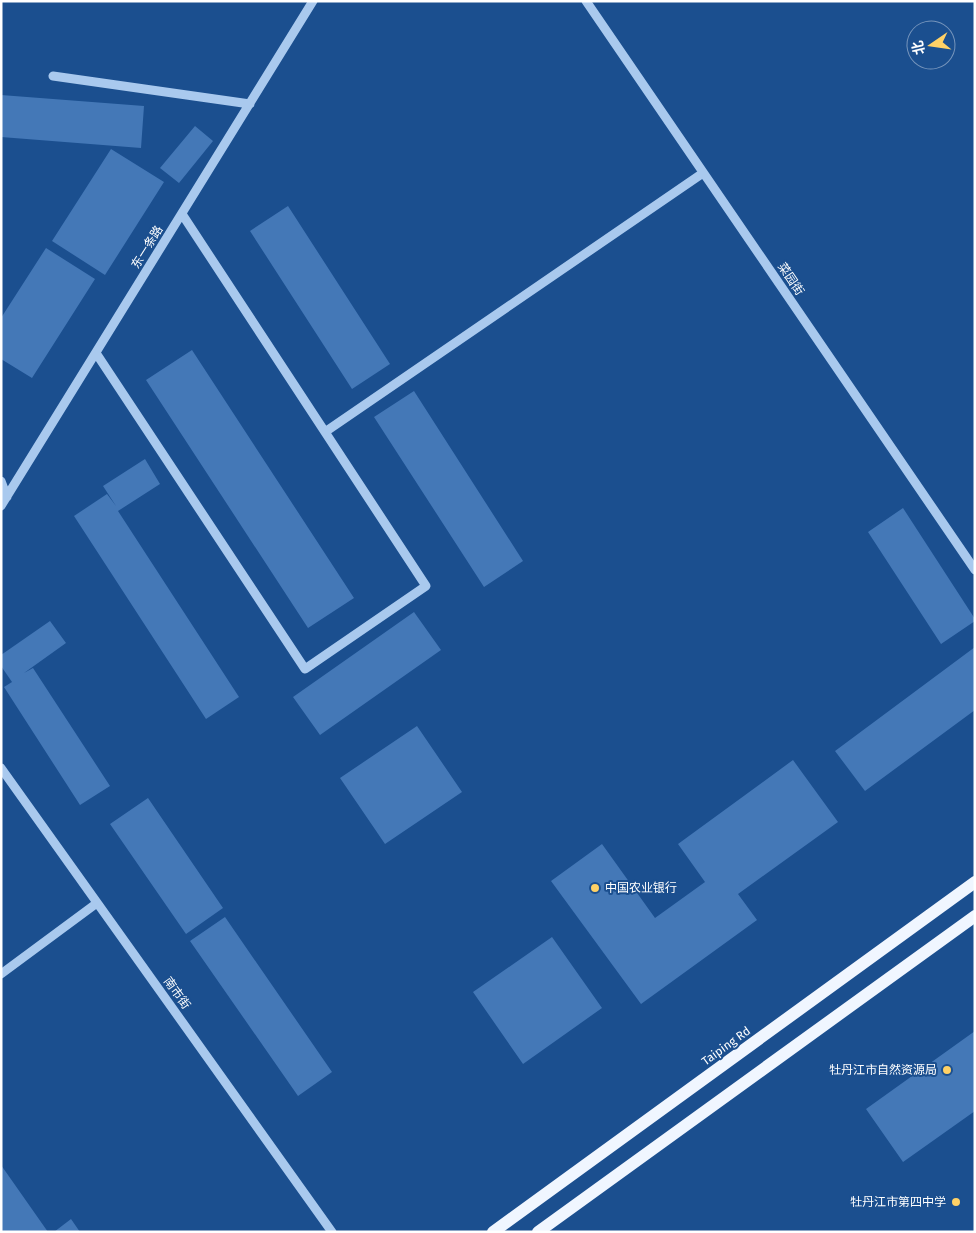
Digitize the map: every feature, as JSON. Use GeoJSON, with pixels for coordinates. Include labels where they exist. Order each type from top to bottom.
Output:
{"type":"FeatureCollection","features":[{"type":"Feature","properties":{"kind":"main road","name":"Taiping Rd"},"geometry":{"type":"LineString","coordinates":[[493,1232],[975,882]]}},
{"type":"Feature","properties":{"kind":"main road"},"geometry":{"type":"LineString","coordinates":[[538,1232],[975,916]]}},
{"type":"Feature","properties":{"kind":"street","name":"东一条路"},"geometry":{"type":"LineString","coordinates":[[1,506],[314,1]]}},
{"type":"Feature","properties":{"kind":"street","name":"菜园街"},"geometry":{"type":"LineString","coordinates":[[586,1],[975,570]]}},
{"type":"Feature","properties":{"kind":"street"},"geometry":{"type":"LineString","coordinates":[[53,76],[250,104]]}},
{"type":"Feature","properties":{"kind":"street"},"geometry":{"type":"LineString","coordinates":[[325,432],[703,174]]}},
{"type":"Feature","properties":{"kind":"street"},"geometry":{"type":"LineString","coordinates":[[96,353],[305,670],[426,586],[182,214]]}},
{"type":"Feature","properties":{"kind":"street"},"geometry":{"type":"LineString","coordinates":[[1,481],[7,497]]}},
{"type":"Feature","properties":{"kind":"street","name":"南市街"},"geometry":{"type":"LineString","coordinates":[[1,768],[332,1232]]}},
{"type":"Feature","properties":{"kind":"street"},"geometry":{"type":"LineString","coordinates":[[1,974],[97,903]]}},
{"type":"Feature","properties":{"kind":"building"},"geometry":{"type":"Polygon","coordinates":[[[1,95],[144,106],[141,148],[1,137],[1,95]]]}},
{"type":"Feature","properties":{"kind":"building"},"geometry":{"type":"Polygon","coordinates":[[[195,126],[213,141],[179,183],[160,168],[195,126]]]}},
{"type":"Feature","properties":{"kind":"building"},"geometry":{"type":"Polygon","coordinates":[[[111,149],[164,182],[105,275],[52,241],[111,149]]]}},
{"type":"Feature","properties":{"kind":"building"},"geometry":{"type":"Polygon","coordinates":[[[288,206],[390,364],[352,389],[250,231],[288,206]]]}},
{"type":"Feature","properties":{"kind":"building"},"geometry":{"type":"Polygon","coordinates":[[[46,248],[95,279],[32,378],[1,359],[1,318],[46,248]]]}},
{"type":"Feature","properties":{"kind":"building"},"geometry":{"type":"Polygon","coordinates":[[[192,350],[354,598],[308,628],[146,380],[192,350]]]}},
{"type":"Feature","properties":{"kind":"building"},"geometry":{"type":"Polygon","coordinates":[[[414,391],[523,561],[484,587],[374,417],[414,391]]]}},
{"type":"Feature","properties":{"kind":"building"},"geometry":{"type":"Polygon","coordinates":[[[145,459],[160,484],[118,511],[239,697],[206,719],[74,516],[107,494],[116,506],[103,486],[145,459]]]}},
{"type":"Feature","properties":{"kind":"building"},"geometry":{"type":"Polygon","coordinates":[[[903,508],[975,619],[975,621],[941,644],[868,532],[903,508]]]}},
{"type":"Feature","properties":{"kind":"building"},"geometry":{"type":"Polygon","coordinates":[[[414,612],[441,650],[320,735],[293,697],[414,612]]]}},
{"type":"Feature","properties":{"kind":"building"},"geometry":{"type":"Polygon","coordinates":[[[50,621],[66,643],[24,673],[33,668],[110,786],[80,805],[4,687],[12,682],[1,666],[1,655],[50,621]]]}},
{"type":"Feature","properties":{"kind":"building"},"geometry":{"type":"Polygon","coordinates":[[[975,647],[975,710],[865,791],[835,751],[975,647]]]}},
{"type":"Feature","properties":{"kind":"building"},"geometry":{"type":"Polygon","coordinates":[[[417,726],[462,792],[385,844],[340,778],[417,726]]]}},
{"type":"Feature","properties":{"kind":"building","name":"中国农业银行"},"geometry":{"type":"Polygon","coordinates":[[[793,760],[838,822],[738,894],[757,920],[641,1004],[551,881],[602,844],[655,918],[705,882],[678,844],[793,760]]]}},
{"type":"Feature","properties":{"kind":"building"},"geometry":{"type":"Polygon","coordinates":[[[148,798],[223,908],[186,934],[110,824],[148,798]]]}},
{"type":"Feature","properties":{"kind":"building"},"geometry":{"type":"Polygon","coordinates":[[[225,917],[332,1072],[298,1096],[190,941],[225,917]]]}},
{"type":"Feature","properties":{"kind":"building"},"geometry":{"type":"Polygon","coordinates":[[[552,937],[602,1008],[523,1064],[473,992],[552,937]]]}},
{"type":"Feature","properties":{"kind":"building","name":"牡丹江市自然资源局"},"geometry":{"type":"Polygon","coordinates":[[[975,1031],[975,1111],[903,1162],[866,1109],[975,1031]]]}},
{"type":"Feature","properties":{"kind":"building"},"geometry":{"type":"Polygon","coordinates":[[[1,1165],[48,1232],[1,1232],[1,1165]]]}},
{"type":"Feature","properties":{"kind":"building"},"geometry":{"type":"Polygon","coordinates":[[[71,1219],[80,1232],[54,1232],[71,1219]]]}},
{"type":"Feature","properties":{"kind":"place","name":"中国农业银行"},"geometry":{"type":"Point","coordinates":[595,888]}},
{"type":"Feature","properties":{"kind":"place","name":"牡丹江市自然资源局"},"geometry":{"type":"Point","coordinates":[947,1070]}},
{"type":"Feature","properties":{"kind":"place","name":"牡丹江市第四中学"},"geometry":{"type":"Point","coordinates":[956,1202]}}]}
